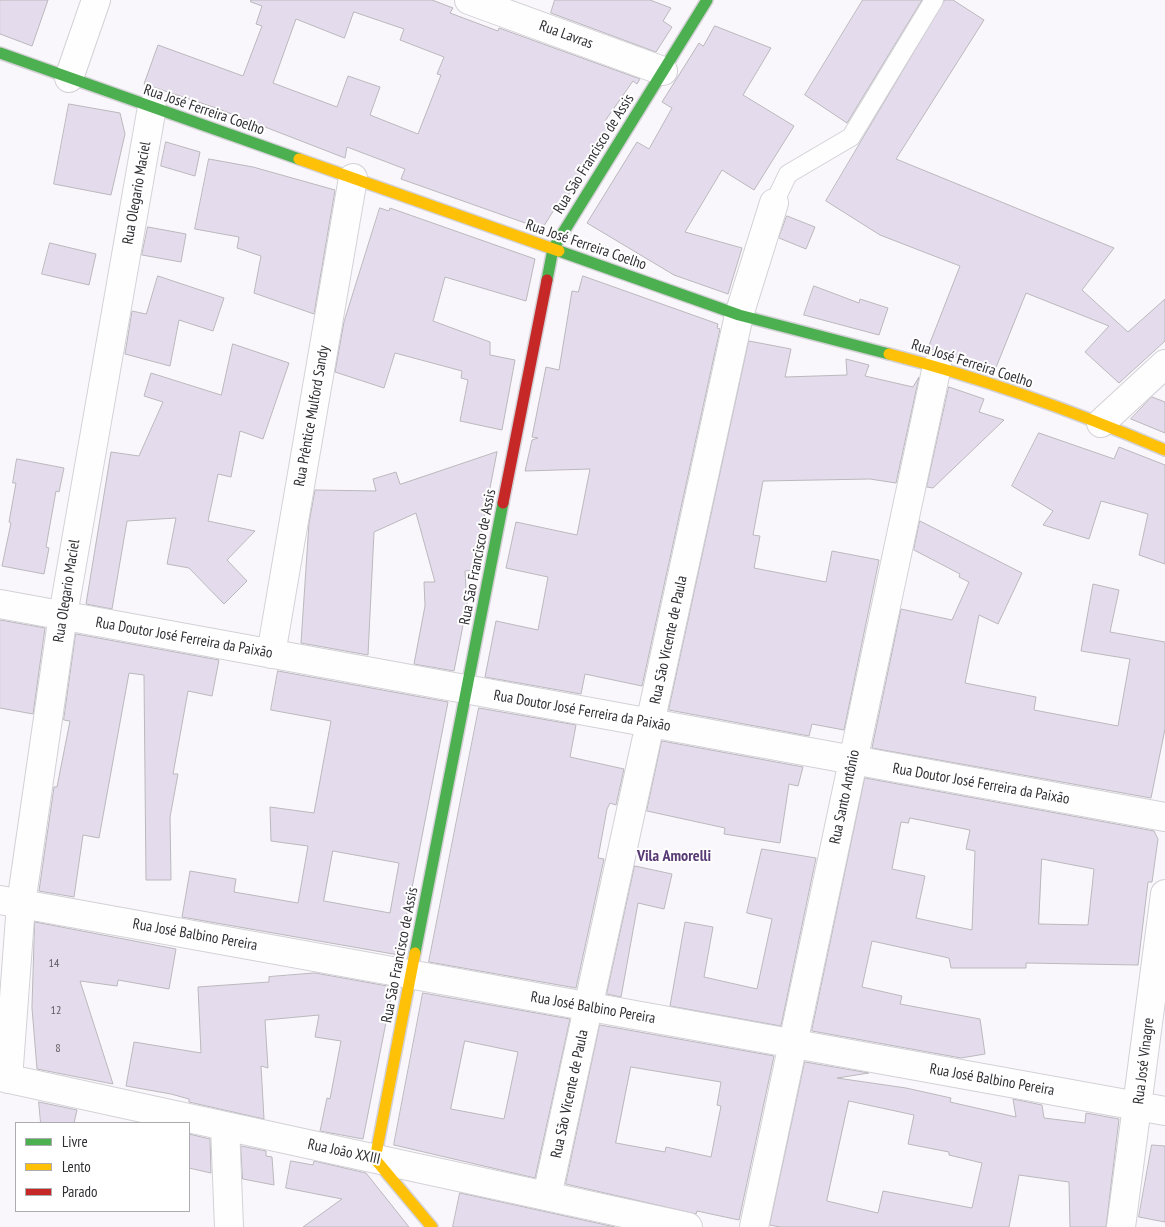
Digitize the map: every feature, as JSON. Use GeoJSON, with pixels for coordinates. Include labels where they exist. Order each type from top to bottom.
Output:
{"type":"FeatureCollection","features":[{"type":"Feature","properties":{"kind":"street"},"geometry":{"type":"LineString","coordinates":[[69,78],[96,0]]}},
{"type":"Feature","properties":{"kind":"street","name":"Rua Lavras"},"geometry":{"type":"LineString","coordinates":[[469,0],[663,71]]}},
{"type":"Feature","properties":{"kind":"street","name":"Rua São Francisco de Assis"},"geometry":{"type":"LineString","coordinates":[[375,1159],[553,249],[707,0]]}},
{"type":"Feature","properties":{"kind":"street","name":"Rua José Ferreira Coelho"},"geometry":{"type":"LineString","coordinates":[[0,53],[740,315],[937,366],[1101,423],[1165,450]]}},
{"type":"Feature","properties":{"kind":"street","name":"Rua Olegario Maciel"},"geometry":{"type":"LineString","coordinates":[[4,1078],[11,902],[152,107]]}},
{"type":"Feature","properties":{"kind":"street","name":"Rua Prêntice Mulford Sandy"},"geometry":{"type":"LineString","coordinates":[[271,654],[353,178]]}},
{"type":"Feature","properties":{"kind":"street","name":"Rua São Vicente de Paula"},"geometry":{"type":"LineString","coordinates":[[548,1196],[740,315],[774,203]]}},
{"type":"Feature","properties":{"kind":"street"},"geometry":{"type":"LineString","coordinates":[[1101,423],[1165,364]]}},
{"type":"Feature","properties":{"kind":"street","name":"Rua Santo Antônio"},"geometry":{"type":"LineString","coordinates":[[754,1227],[937,366]]}},
{"type":"Feature","properties":{"kind":"street","name":"Rua Doutor José Ferreira da Paixão"},"geometry":{"type":"LineString","coordinates":[[0,604],[1165,817]]}},
{"type":"Feature","properties":{"kind":"street","name":"Rua José Vinagre"},"geometry":{"type":"LineString","coordinates":[[1122,1227],[1165,894]]}},
{"type":"Feature","properties":{"kind":"street","name":"Rua José Balbino Pereira"},"geometry":{"type":"LineString","coordinates":[[11,902],[1165,1112]]}},
{"type":"Feature","properties":{"kind":"street","name":"Rua João XXIII"},"geometry":{"type":"LineString","coordinates":[[4,1078],[688,1227]]}},
{"type":"Feature","properties":{"kind":"street"},"geometry":{"type":"LineString","coordinates":[[225,1126],[229,1227]]}},
{"type":"Feature","properties":{"kind":"street"},"geometry":{"type":"LineString","coordinates":[[375,1159],[432,1227]]}},
{"type":"Feature","properties":{"kind":"lane"},"geometry":{"type":"LineString","coordinates":[[774,203],[788,174],[851,136],[934,0]]}},
{"type":"Feature","properties":{"kind":"building"},"geometry":{"type":"Polygon","coordinates":[[[0,0],[48,0],[32,46],[0,34],[0,0]]]}},
{"type":"Feature","properties":{"kind":"building"},"geometry":{"type":"Polygon","coordinates":[[[251,0],[432,0],[453,8],[450,13],[498,31],[499,28],[640,79],[637,84],[633,81],[605,121],[611,125],[561,207],[557,205],[542,229],[401,179],[405,169],[347,147],[345,158],[216,108],[144,84],[158,45],[243,76],[262,26],[256,24],[262,6],[251,2],[251,0]],[[354,12],[344,38],[296,19],[273,83],[337,107],[348,76],[380,87],[370,115],[418,134],[441,75],[437,74],[444,57],[400,40],[404,29],[354,12]]]}},
{"type":"Feature","properties":{"kind":"building"},"geometry":{"type":"Polygon","coordinates":[[[555,0],[650,0],[671,8],[663,21],[672,27],[656,52],[551,13],[555,0]]]}},
{"type":"Feature","properties":{"kind":"building"},"geometry":{"type":"Polygon","coordinates":[[[863,0],[922,0],[847,123],[805,95],[863,0]]]}},
{"type":"Feature","properties":{"kind":"building"},"geometry":{"type":"Polygon","coordinates":[[[945,0],[953,0],[984,20],[896,159],[1114,248],[1082,290],[1128,332],[1165,299],[1165,341],[1119,383],[1085,352],[1109,326],[1026,293],[995,370],[928,348],[960,266],[880,235],[826,201],[945,0]]]}},
{"type":"Feature","properties":{"kind":"building"},"geometry":{"type":"Polygon","coordinates":[[[715,26],[771,48],[743,95],[794,126],[754,190],[722,170],[685,232],[742,248],[728,294],[674,275],[587,223],[637,142],[649,149],[672,108],[662,102],[699,43],[703,46],[715,26]]]}},
{"type":"Feature","properties":{"kind":"building"},"geometry":{"type":"Polygon","coordinates":[[[69,104],[120,113],[125,134],[111,195],[54,184],[69,104]]]}},
{"type":"Feature","properties":{"kind":"building"},"geometry":{"type":"Polygon","coordinates":[[[166,142],[200,152],[195,176],[161,166],[166,142]]]}},
{"type":"Feature","properties":{"kind":"building"},"geometry":{"type":"Polygon","coordinates":[[[209,159],[253,167],[335,190],[314,314],[254,293],[261,256],[237,248],[239,237],[195,229],[209,159]]]}},
{"type":"Feature","properties":{"kind":"building"},"geometry":{"type":"Polygon","coordinates":[[[380,208],[389,211],[390,208],[535,259],[526,301],[445,277],[433,321],[490,342],[490,355],[515,360],[502,430],[460,421],[468,380],[461,378],[462,371],[395,353],[384,388],[335,372],[344,322],[380,208]]]}},
{"type":"Feature","properties":{"kind":"building"},"geometry":{"type":"Polygon","coordinates":[[[787,216],[815,227],[806,249],[779,238],[787,216]]]}},
{"type":"Feature","properties":{"kind":"building"},"geometry":{"type":"Polygon","coordinates":[[[148,227],[186,234],[181,262],[142,255],[148,227]]]}},
{"type":"Feature","properties":{"kind":"building"},"geometry":{"type":"Polygon","coordinates":[[[50,243],[96,254],[89,285],[42,274],[50,243]]]}},
{"type":"Feature","properties":{"kind":"building"},"geometry":{"type":"Polygon","coordinates":[[[158,276],[224,298],[213,331],[179,320],[170,366],[125,354],[132,311],[146,314],[158,276]]]}},
{"type":"Feature","properties":{"kind":"building"},"geometry":{"type":"Polygon","coordinates":[[[583,276],[718,324],[717,328],[720,329],[642,686],[585,674],[581,694],[485,677],[496,621],[538,630],[548,577],[506,568],[516,522],[577,535],[590,469],[525,471],[532,440],[538,438],[532,437],[546,367],[559,370],[572,291],[578,292],[583,276]]]}},
{"type":"Feature","properties":{"kind":"building"},"geometry":{"type":"Polygon","coordinates":[[[814,286],[859,303],[860,299],[888,308],[879,335],[804,315],[814,286]]]}},
{"type":"Feature","properties":{"kind":"building"},"geometry":{"type":"Polygon","coordinates":[[[749,341],[791,349],[785,377],[847,375],[846,359],[869,365],[865,376],[913,387],[919,377],[896,483],[870,479],[763,481],[753,535],[760,536],[754,568],[826,582],[832,551],[879,560],[844,730],[812,724],[809,736],[669,710],[749,341]]]}},
{"type":"Feature","properties":{"kind":"building"},"geometry":{"type":"Polygon","coordinates":[[[233,344],[289,363],[263,439],[240,431],[231,477],[218,474],[208,521],[255,531],[227,560],[247,581],[224,604],[189,568],[167,564],[176,518],[127,521],[112,609],[86,604],[111,452],[139,456],[163,402],[144,396],[151,373],[221,395],[233,344]]]}},
{"type":"Feature","properties":{"kind":"building"},"geometry":{"type":"Polygon","coordinates":[[[949,387],[984,399],[979,412],[1004,420],[933,488],[927,487],[949,387]]]}},
{"type":"Feature","properties":{"kind":"building"},"geometry":{"type":"Polygon","coordinates":[[[1152,397],[1165,402],[1165,433],[1131,419],[1152,397]]]}},
{"type":"Feature","properties":{"kind":"building"},"geometry":{"type":"Polygon","coordinates":[[[1039,433],[1114,459],[1119,447],[1165,465],[1165,564],[1139,555],[1148,514],[1101,501],[1089,539],[1043,525],[1053,511],[1012,486],[1039,433]]]}},
{"type":"Feature","properties":{"kind":"building"},"geometry":{"type":"Polygon","coordinates":[[[497,452],[474,570],[465,571],[467,605],[454,671],[414,664],[425,606],[424,582],[435,582],[416,513],[374,532],[368,655],[301,643],[309,523],[315,490],[376,491],[373,479],[396,472],[400,484],[497,452]]]}},
{"type":"Feature","properties":{"kind":"building"},"geometry":{"type":"Polygon","coordinates":[[[17,459],[64,468],[59,492],[56,491],[46,547],[49,548],[44,574],[2,566],[11,523],[9,522],[16,483],[13,483],[17,459]]]}},
{"type":"Feature","properties":{"kind":"building"},"geometry":{"type":"Polygon","coordinates":[[[920,521],[1022,573],[998,624],[979,615],[965,683],[1036,697],[1034,710],[1118,726],[1130,659],[1081,651],[1093,584],[1119,590],[1110,632],[1165,642],[1165,729],[1151,798],[872,748],[901,609],[952,620],[969,582],[959,577],[960,574],[914,550],[920,521]]]}},
{"type":"Feature","properties":{"kind":"building"},"geometry":{"type":"Polygon","coordinates":[[[0,620],[45,628],[33,714],[0,708],[0,620]]]}},
{"type":"Feature","properties":{"kind":"building"},"geometry":{"type":"Polygon","coordinates":[[[76,634],[219,660],[212,696],[188,691],[173,774],[178,774],[170,817],[171,880],[146,880],[144,675],[129,673],[99,838],[83,835],[74,897],[39,891],[54,787],[57,787],[70,721],[64,720],[76,634]]]}},
{"type":"Feature","properties":{"kind":"building"},"geometry":{"type":"Polygon","coordinates":[[[278,671],[448,702],[399,955],[182,917],[190,871],[236,879],[234,892],[298,903],[308,846],[271,841],[270,807],[314,813],[331,721],[271,710],[278,671]],[[333,851],[324,901],[390,913],[399,863],[333,851]]]}},
{"type":"Feature","properties":{"kind":"building"},"geometry":{"type":"Polygon","coordinates":[[[479,708],[576,725],[570,757],[624,769],[616,805],[610,803],[607,809],[598,858],[604,859],[576,988],[429,962],[479,708]]]}},
{"type":"Feature","properties":{"kind":"building"},"geometry":{"type":"Polygon","coordinates":[[[662,741],[803,767],[798,786],[789,784],[780,843],[724,834],[725,828],[647,811],[662,741]]]}},
{"type":"Feature","properties":{"kind":"building"},"geometry":{"type":"Polygon","coordinates":[[[865,778],[1154,831],[1158,839],[1152,882],[1148,882],[1138,965],[1026,963],[1026,968],[951,968],[949,958],[872,941],[862,987],[902,996],[900,1004],[980,1019],[985,1054],[961,1058],[812,1031],[865,778]],[[910,818],[908,823],[901,822],[892,869],[925,876],[916,918],[972,930],[975,851],[966,849],[970,830],[910,818]],[[1042,859],[1039,924],[1088,925],[1094,869],[1042,859]]]}},
{"type":"Feature","properties":{"kind":"building"},"geometry":{"type":"Polygon","coordinates":[[[762,849],[816,858],[781,1026],[670,1006],[685,922],[713,927],[704,977],[757,989],[772,919],[747,913],[762,849]]]}},
{"type":"Feature","properties":{"kind":"building"},"geometry":{"type":"Polygon","coordinates":[[[635,866],[672,874],[664,909],[638,903],[621,997],[607,994],[635,866]]]}},
{"type":"Feature","properties":{"kind":"building"},"geometry":{"type":"Polygon","coordinates":[[[35,922],[176,949],[169,989],[118,980],[117,986],[80,981],[113,1084],[37,1069],[32,1008],[35,922]]]}},
{"type":"Feature","properties":{"kind":"building"},"geometry":{"type":"Polygon","coordinates":[[[315,973],[393,987],[363,1139],[320,1131],[327,1098],[330,1099],[341,1041],[315,1037],[319,1015],[265,1020],[268,1068],[261,1066],[264,1119],[189,1102],[189,1099],[171,1094],[126,1086],[134,1042],[201,1053],[198,987],[269,982],[269,977],[315,973]]]}},
{"type":"Feature","properties":{"kind":"building"},"geometry":{"type":"Polygon","coordinates":[[[423,993],[570,1019],[535,1178],[394,1145],[423,993]],[[465,1041],[451,1109],[504,1119],[518,1052],[465,1041]]]}},
{"type":"Feature","properties":{"kind":"building"},"geometry":{"type":"Polygon","coordinates":[[[600,1025],[774,1056],[739,1220],[697,1211],[696,1214],[566,1184],[600,1025]],[[631,1067],[616,1143],[665,1152],[666,1147],[711,1157],[721,1106],[717,1105],[721,1082],[631,1067]]]}},
{"type":"Feature","properties":{"kind":"building"},"geometry":{"type":"Polygon","coordinates":[[[805,1062],[869,1073],[837,1078],[906,1088],[951,1098],[950,1102],[1016,1117],[1013,1099],[1042,1105],[1044,1118],[1085,1123],[1086,1113],[1119,1119],[1106,1227],[1070,1227],[1069,1182],[1019,1175],[1009,1227],[780,1227],[770,1225],[805,1062]],[[849,1101],[827,1201],[878,1213],[883,1191],[972,1208],[982,1163],[949,1155],[949,1152],[908,1144],[914,1115],[849,1101]]]}},
{"type":"Feature","properties":{"kind":"building"},"geometry":{"type":"Polygon","coordinates":[[[39,1102],[77,1110],[74,1122],[41,1122],[39,1102]]]}},
{"type":"Feature","properties":{"kind":"building"},"geometry":{"type":"Polygon","coordinates":[[[190,1134],[210,1139],[211,1173],[190,1168],[190,1134]]]}},
{"type":"Feature","properties":{"kind":"building"},"geometry":{"type":"Polygon","coordinates":[[[1152,1145],[1165,1146],[1165,1222],[1139,1217],[1152,1145]]]}},
{"type":"Feature","properties":{"kind":"building"},"geometry":{"type":"Polygon","coordinates":[[[241,1146],[266,1151],[266,1156],[272,1157],[274,1185],[243,1179],[241,1146]]]}},
{"type":"Feature","properties":{"kind":"building"},"geometry":{"type":"Polygon","coordinates":[[[291,1161],[313,1165],[314,1161],[366,1173],[409,1227],[303,1227],[342,1199],[286,1188],[291,1161]]]}},
{"type":"Feature","properties":{"kind":"building"},"geometry":{"type":"Polygon","coordinates":[[[460,1193],[615,1227],[453,1227],[460,1193]]]}},
{"type":"Feature","properties":{"kind":"traffic: fast"},"geometry":{"type":"LineString","coordinates":[[547,280],[553,249],[707,0]]}},
{"type":"Feature","properties":{"kind":"traffic: fast"},"geometry":{"type":"LineString","coordinates":[[0,53],[299,159]]}},
{"type":"Feature","properties":{"kind":"traffic: fast"},"geometry":{"type":"LineString","coordinates":[[559,251],[739,315],[889,354]]}},
{"type":"Feature","properties":{"kind":"traffic: fast"},"geometry":{"type":"LineString","coordinates":[[415,953],[503,503]]}},
{"type":"Feature","properties":{"kind":"traffic: slow"},"geometry":{"type":"LineString","coordinates":[[299,159],[559,251]]}},
{"type":"Feature","properties":{"kind":"traffic: slow"},"geometry":{"type":"LineString","coordinates":[[889,354],[924,363],[1029,397],[1098,422],[1165,450]]}},
{"type":"Feature","properties":{"kind":"traffic: slow"},"geometry":{"type":"LineString","coordinates":[[415,953],[375,1159],[432,1227]]}},
{"type":"Feature","properties":{"kind":"traffic: jam"},"geometry":{"type":"LineString","coordinates":[[503,503],[547,280]]}},
{"type":"Feature","properties":{"kind":"district","name":"Vila Amorelli"},"geometry":{"type":"Point","coordinates":[674,856]}}]}
